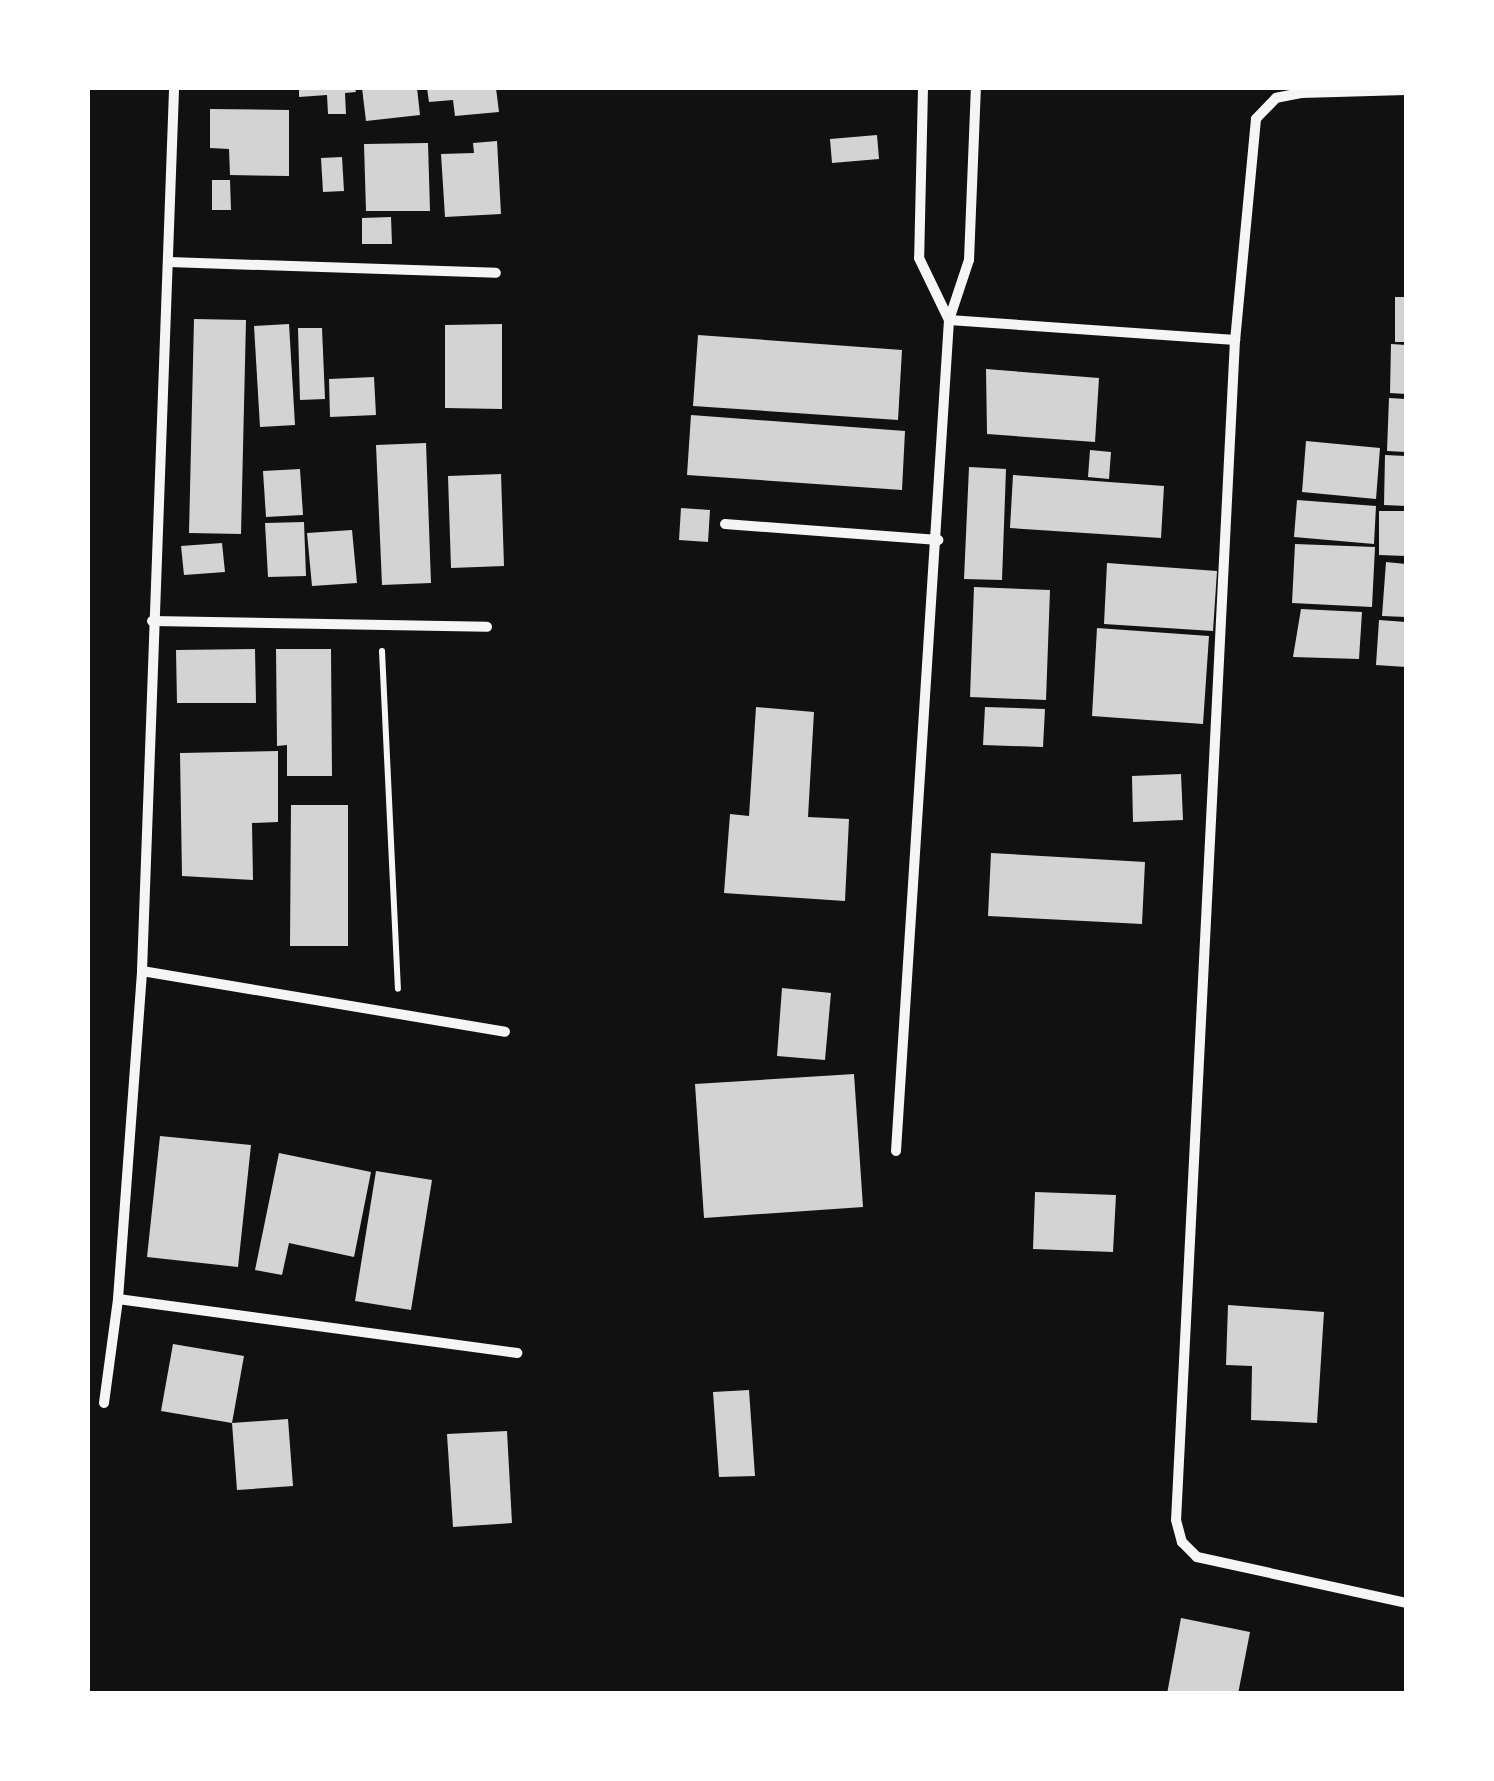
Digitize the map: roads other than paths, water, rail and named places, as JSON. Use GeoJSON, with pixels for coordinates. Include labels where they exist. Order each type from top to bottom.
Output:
{"type":"FeatureCollection","features":[{"type":"Feature","properties":{"kind":"street"},"geometry":{"type":"LineString","coordinates":[[104,1403],[118,1299],[142,970],[174,88]]}},
{"type":"Feature","properties":{"kind":"street"},"geometry":{"type":"LineString","coordinates":[[923,88],[919,258],[949,320]]}},
{"type":"Feature","properties":{"kind":"street"},"geometry":{"type":"LineString","coordinates":[[896,1151],[938,540],[949,320],[969,260],[976,88]]}},
{"type":"Feature","properties":{"kind":"street"},"geometry":{"type":"LineString","coordinates":[[1406,90],[1276,98],[1256,119],[1235,340],[1176,1520],[1182,1542],[1197,1557],[1406,1602]]}},
{"type":"Feature","properties":{"kind":"street"},"geometry":{"type":"LineString","coordinates":[[170,262],[496,273]]}},
{"type":"Feature","properties":{"kind":"street"},"geometry":{"type":"LineString","coordinates":[[949,320],[1235,340]]}},
{"type":"Feature","properties":{"kind":"street"},"geometry":{"type":"LineString","coordinates":[[726,524],[938,540]]}},
{"type":"Feature","properties":{"kind":"street"},"geometry":{"type":"LineString","coordinates":[[152,621],[487,627]]}},
{"type":"Feature","properties":{"kind":"street"},"geometry":{"type":"LineString","coordinates":[[142,970],[505,1032]]}},
{"type":"Feature","properties":{"kind":"street"},"geometry":{"type":"LineString","coordinates":[[118,1299],[517,1353]]}}]}
